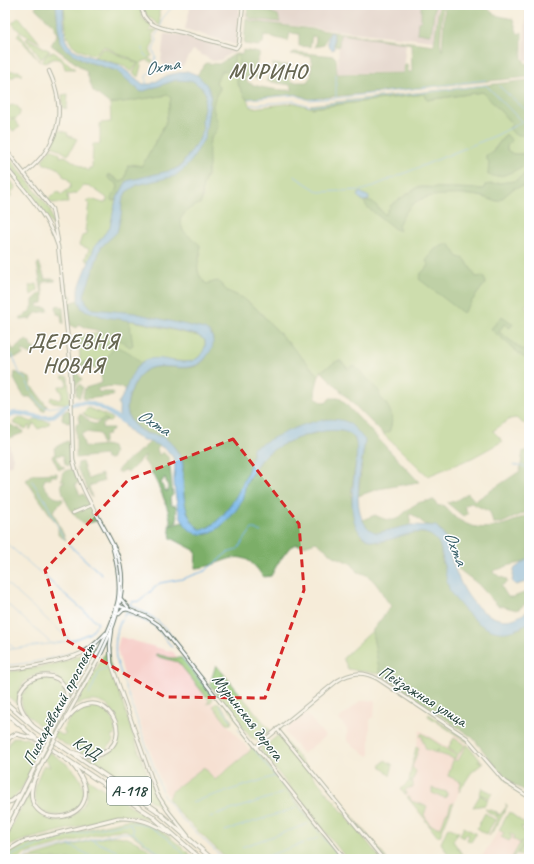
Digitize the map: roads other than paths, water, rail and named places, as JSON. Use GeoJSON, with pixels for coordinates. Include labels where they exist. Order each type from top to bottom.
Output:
{"type":"FeatureCollection","features":[{"type":"Feature","properties":{"kind":"highway","name":"КАД"},"geometry":{"type":"LineString","coordinates":[[5,702],[35,728],[156,810],[212,859]]}},
{"type":"Feature","properties":{"kind":"highway","name":"КАД"},"geometry":{"type":"LineString","coordinates":[[5,712],[39,741],[146,812],[202,859]]}},
{"type":"Feature","properties":{"kind":"main road"},"geometry":{"type":"LineString","coordinates":[[35,728],[22,710],[20,701],[21,693],[25,685],[33,678],[45,675],[57,678],[61,682],[67,695],[64,711]]}},
{"type":"Feature","properties":{"kind":"main road"},"geometry":{"type":"LineString","coordinates":[[66,718],[73,710],[96,704],[104,707],[112,714],[116,722],[117,732],[113,745],[107,751],[98,755],[84,755],[67,750]]}},
{"type":"Feature","properties":{"kind":"main road","name":"Пискарёвский проспект"},"geometry":{"type":"LineString","coordinates":[[5,825],[64,711]]}},
{"type":"Feature","properties":{"kind":"main road","name":"Пискарёвский проспект"},"geometry":{"type":"LineString","coordinates":[[5,834],[66,718]]}},
{"type":"Feature","properties":{"kind":"main road"},"geometry":{"type":"LineString","coordinates":[[5,749],[9,738],[16,734],[25,735],[39,741]]}},
{"type":"Feature","properties":{"kind":"main road"},"geometry":{"type":"LineString","coordinates":[[35,777],[31,790],[32,797],[37,808],[51,817],[66,817],[78,808],[86,792],[82,775],[71,762]]}},
{"type":"Feature","properties":{"kind":"main road"},"geometry":{"type":"LineString","coordinates":[[5,803],[16,799],[23,791]]}},
{"type":"Feature","properties":{"kind":"main road"},"geometry":{"type":"LineString","coordinates":[[5,852],[22,842],[90,825],[130,817],[150,822],[182,841]]}},
{"type":"Feature","properties":{"kind":"street"},"geometry":{"type":"LineString","coordinates":[[141,5],[145,18],[163,30],[186,33],[236,48],[238,47],[243,5]]}},
{"type":"Feature","properties":{"kind":"street"},"geometry":{"type":"LineString","coordinates":[[24,174],[46,154],[58,128],[59,100],[56,87],[49,71]]}},
{"type":"Feature","properties":{"kind":"street"},"geometry":{"type":"LineString","coordinates":[[5,149],[53,211],[70,359],[73,460],[77,473],[92,505],[117,553],[121,570],[121,598],[118,605]]}},
{"type":"Feature","properties":{"kind":"street"},"geometry":{"type":"LineString","coordinates":[[5,166],[42,213],[52,229],[58,246]]}},
{"type":"Feature","properties":{"kind":"street"},"geometry":{"type":"LineString","coordinates":[[5,174],[9,171]]}},
{"type":"Feature","properties":{"kind":"street"},"geometry":{"type":"LineString","coordinates":[[73,513],[92,505]]}},
{"type":"Feature","properties":{"kind":"street"},"geometry":{"type":"LineString","coordinates":[[111,542],[118,579],[118,605]]}},
{"type":"Feature","properties":{"kind":"street"},"geometry":{"type":"LineString","coordinates":[[121,598],[130,610]]}},
{"type":"Feature","properties":{"kind":"street","name":"Муринская дорога"},"geometry":{"type":"LineString","coordinates":[[118,605],[147,617],[158,625],[345,859]]}},
{"type":"Feature","properties":{"kind":"street","name":"Пискарёвский проспект"},"geometry":{"type":"LineString","coordinates":[[66,718],[113,628],[117,616],[118,605]]}},
{"type":"Feature","properties":{"kind":"street","name":"Пискарёвский проспект"},"geometry":{"type":"LineString","coordinates":[[64,711],[108,631],[118,605]]}},
{"type":"Feature","properties":{"kind":"street"},"geometry":{"type":"LineString","coordinates":[[117,616],[123,610],[130,610]]}},
{"type":"Feature","properties":{"kind":"street"},"geometry":{"type":"LineString","coordinates":[[113,628],[110,645],[111,663],[144,760],[161,802],[188,837]]}},
{"type":"Feature","properties":{"kind":"street"},"geometry":{"type":"LineString","coordinates":[[5,669],[22,668],[74,656],[88,649],[108,631]]}},
{"type":"Feature","properties":{"kind":"street","name":"Пейзажная улица"},"geometry":{"type":"LineString","coordinates":[[256,747],[344,677],[358,673],[368,675],[464,735],[505,782],[529,797]]}},
{"type":"Feature","properties":{"kind":"street","name":"Муринская дорога"},"geometry":{"type":"LineString","coordinates":[[277,729],[383,859]]}},
{"type":"Feature","properties":{"kind":"water"},"geometry":{"type":"Polygon","coordinates":[[[56,5],[63,5],[65,38],[73,49],[85,55],[119,65],[143,84],[151,84],[168,75],[187,71],[197,75],[206,84],[211,94],[205,137],[192,160],[175,176],[137,185],[126,192],[122,202],[117,232],[101,247],[84,295],[86,302],[92,309],[134,313],[204,329],[212,336],[212,348],[200,363],[182,367],[154,367],[146,370],[139,377],[130,392],[127,408],[131,422],[137,428],[145,433],[166,439],[179,455],[183,464],[184,498],[191,521],[202,530],[220,518],[229,507],[243,483],[252,458],[253,448],[299,426],[312,422],[336,419],[347,422],[365,440],[358,492],[362,518],[367,527],[377,533],[411,525],[436,526],[445,538],[455,570],[462,586],[472,601],[485,613],[503,620],[516,618],[529,610],[529,622],[519,628],[501,632],[493,631],[477,622],[451,593],[440,546],[438,542],[429,534],[419,532],[387,540],[376,541],[366,539],[358,530],[354,519],[352,506],[357,452],[356,442],[353,436],[344,431],[332,430],[304,436],[289,441],[266,455],[255,467],[246,483],[243,497],[236,510],[220,527],[206,534],[200,534],[193,532],[184,523],[176,501],[174,459],[164,448],[137,437],[130,432],[120,419],[118,403],[124,394],[131,377],[141,363],[148,359],[156,358],[180,362],[195,360],[203,351],[205,340],[197,335],[142,322],[104,317],[82,309],[78,300],[78,290],[95,246],[110,227],[116,200],[127,181],[173,170],[181,166],[199,140],[203,130],[202,120],[206,94],[202,88],[193,81],[176,80],[141,92],[117,71],[85,61],[64,48],[60,42],[56,5]]]}},
{"type":"Feature","properties":{"kind":"water"},"geometry":{"type":"Polygon","coordinates":[[[331,32],[333,33],[334,49],[332,50],[328,46],[328,37],[331,32]]]}},
{"type":"Feature","properties":{"kind":"water"},"geometry":{"type":"Polygon","coordinates":[[[360,192],[369,197],[369,200],[363,201],[357,196],[360,192]]]}},
{"type":"Feature","properties":{"kind":"water"},"geometry":{"type":"Polygon","coordinates":[[[529,558],[529,581],[516,585],[512,582],[514,569],[529,558]]]}},
{"type":"Feature","properties":{"kind":"waterway"},"geometry":{"type":"LineString","coordinates":[[161,26],[162,19],[174,5]]}},
{"type":"Feature","properties":{"kind":"waterway","name":"Охта"},"geometry":{"type":"LineString","coordinates":[[146,84],[146,76],[153,70],[156,57],[153,50],[157,40],[155,36],[160,29]]}},
{"type":"Feature","properties":{"kind":"waterway","name":"Охта"},"geometry":{"type":"LineString","coordinates":[[143,48],[144,54],[147,57]]}},
{"type":"Feature","properties":{"kind":"waterway"},"geometry":{"type":"LineString","coordinates":[[336,74],[336,97]]}},
{"type":"Feature","properties":{"kind":"waterway"},"geometry":{"type":"LineString","coordinates":[[248,99],[296,95],[308,100],[338,98],[486,80]]}},
{"type":"Feature","properties":{"kind":"waterway"},"geometry":{"type":"LineString","coordinates":[[251,105],[294,101],[310,106],[486,85],[529,129]]}},
{"type":"Feature","properties":{"kind":"waterway"},"geometry":{"type":"LineString","coordinates":[[499,86],[529,113]]}},
{"type":"Feature","properties":{"kind":"waterway"},"geometry":{"type":"LineString","coordinates":[[294,176],[319,192],[364,190],[497,135],[522,122]]}},
{"type":"Feature","properties":{"kind":"waterway"},"geometry":{"type":"LineString","coordinates":[[12,354],[20,374],[27,381],[36,400],[40,404],[44,407],[66,405]]}},
{"type":"Feature","properties":{"kind":"waterway"},"geometry":{"type":"LineString","coordinates":[[5,417],[13,413],[50,417],[66,406],[76,403],[84,403],[98,406],[124,422]]}},
{"type":"Feature","properties":{"kind":"waterway"},"geometry":{"type":"LineString","coordinates":[[513,465],[523,466],[529,470]]}},
{"type":"Feature","properties":{"kind":"waterway"},"geometry":{"type":"LineString","coordinates":[[32,481],[45,500],[64,539]]}},
{"type":"Feature","properties":{"kind":"waterway"},"geometry":{"type":"LineString","coordinates":[[180,647],[158,622],[130,605],[131,602],[140,601],[160,583],[182,579],[205,571],[227,553],[237,550],[252,529],[261,532]]}},
{"type":"Feature","properties":{"kind":"waterway"},"geometry":{"type":"LineString","coordinates":[[5,542],[98,623],[90,633],[70,641],[5,650]]}},
{"type":"Feature","properties":{"kind":"waterway"},"geometry":{"type":"LineString","coordinates":[[68,544],[102,575]]}},
{"type":"Feature","properties":{"kind":"waterway"},"geometry":{"type":"LineString","coordinates":[[5,582],[70,640]]}},
{"type":"Feature","properties":{"kind":"waterway"},"geometry":{"type":"LineString","coordinates":[[5,602],[52,644]]}},
{"type":"Feature","properties":{"kind":"waterway"},"geometry":{"type":"LineString","coordinates":[[125,612],[154,625],[172,647]]}},
{"type":"Feature","properties":{"kind":"waterway"},"geometry":{"type":"LineString","coordinates":[[126,613],[120,623],[116,635],[116,659],[163,795],[179,816],[224,859]]}},
{"type":"Feature","properties":{"kind":"waterway"},"geometry":{"type":"LineString","coordinates":[[5,665],[35,662],[59,656],[80,649],[93,640],[98,634]]}},
{"type":"Feature","properties":{"kind":"waterway"},"geometry":{"type":"LineString","coordinates":[[5,639],[15,649]]}},
{"type":"Feature","properties":{"kind":"waterway"},"geometry":{"type":"LineString","coordinates":[[182,658],[213,697]]}},
{"type":"Feature","properties":{"kind":"waterway"},"geometry":{"type":"LineString","coordinates":[[89,695],[100,670],[107,668]]}},
{"type":"Feature","properties":{"kind":"waterway"},"geometry":{"type":"LineString","coordinates":[[219,705],[231,720]]}},
{"type":"Feature","properties":{"kind":"waterway"},"geometry":{"type":"LineString","coordinates":[[238,729],[320,833]]}},
{"type":"Feature","properties":{"kind":"waterway"},"geometry":{"type":"LineString","coordinates":[[192,802],[275,776]]}},
{"type":"Feature","properties":{"kind":"waterway"},"geometry":{"type":"LineString","coordinates":[[210,817],[283,793]]}},
{"type":"Feature","properties":{"kind":"waterway"},"geometry":{"type":"LineString","coordinates":[[225,831],[296,808]]}},
{"type":"Feature","properties":{"kind":"waterway"},"geometry":{"type":"LineString","coordinates":[[5,859],[29,848],[48,842],[91,830],[127,823],[145,825],[159,832],[189,859]]}},
{"type":"Feature","properties":{"kind":"waterway"},"geometry":{"type":"LineString","coordinates":[[129,823],[133,829],[133,832]]}},
{"type":"Feature","properties":{"kind":"waterway"},"geometry":{"type":"LineString","coordinates":[[242,847],[308,824]]}},
{"type":"Feature","properties":{"kind":"waterway"},"geometry":{"type":"LineString","coordinates":[[24,859],[29,855],[118,833],[133,833],[167,859]]}},
{"type":"Feature","properties":{"kind":"waterway"},"geometry":{"type":"LineString","coordinates":[[322,836],[341,859]]}},
{"type":"Feature","properties":{"kind":"waterway"},"geometry":{"type":"LineString","coordinates":[[259,859],[318,838]]}},
{"type":"Feature","properties":{"kind":"waterway"},"geometry":{"type":"LineString","coordinates":[[92,840],[134,859]]}},
{"type":"Feature","properties":{"kind":"waterway"},"geometry":{"type":"LineString","coordinates":[[69,845],[97,859]]}},
{"type":"Feature","properties":{"kind":"waterway"},"geometry":{"type":"LineString","coordinates":[[140,859],[159,853]]}},
{"type":"Feature","properties":{"kind":"district","name":"МУРИНО"},"geometry":{"type":"Point","coordinates":[268,71]}},
{"type":"Feature","properties":{"kind":"district","name":"ДЕРЕВНЯ НОВАЯ"},"geometry":{"type":"Point","coordinates":[74,353]}}]}
